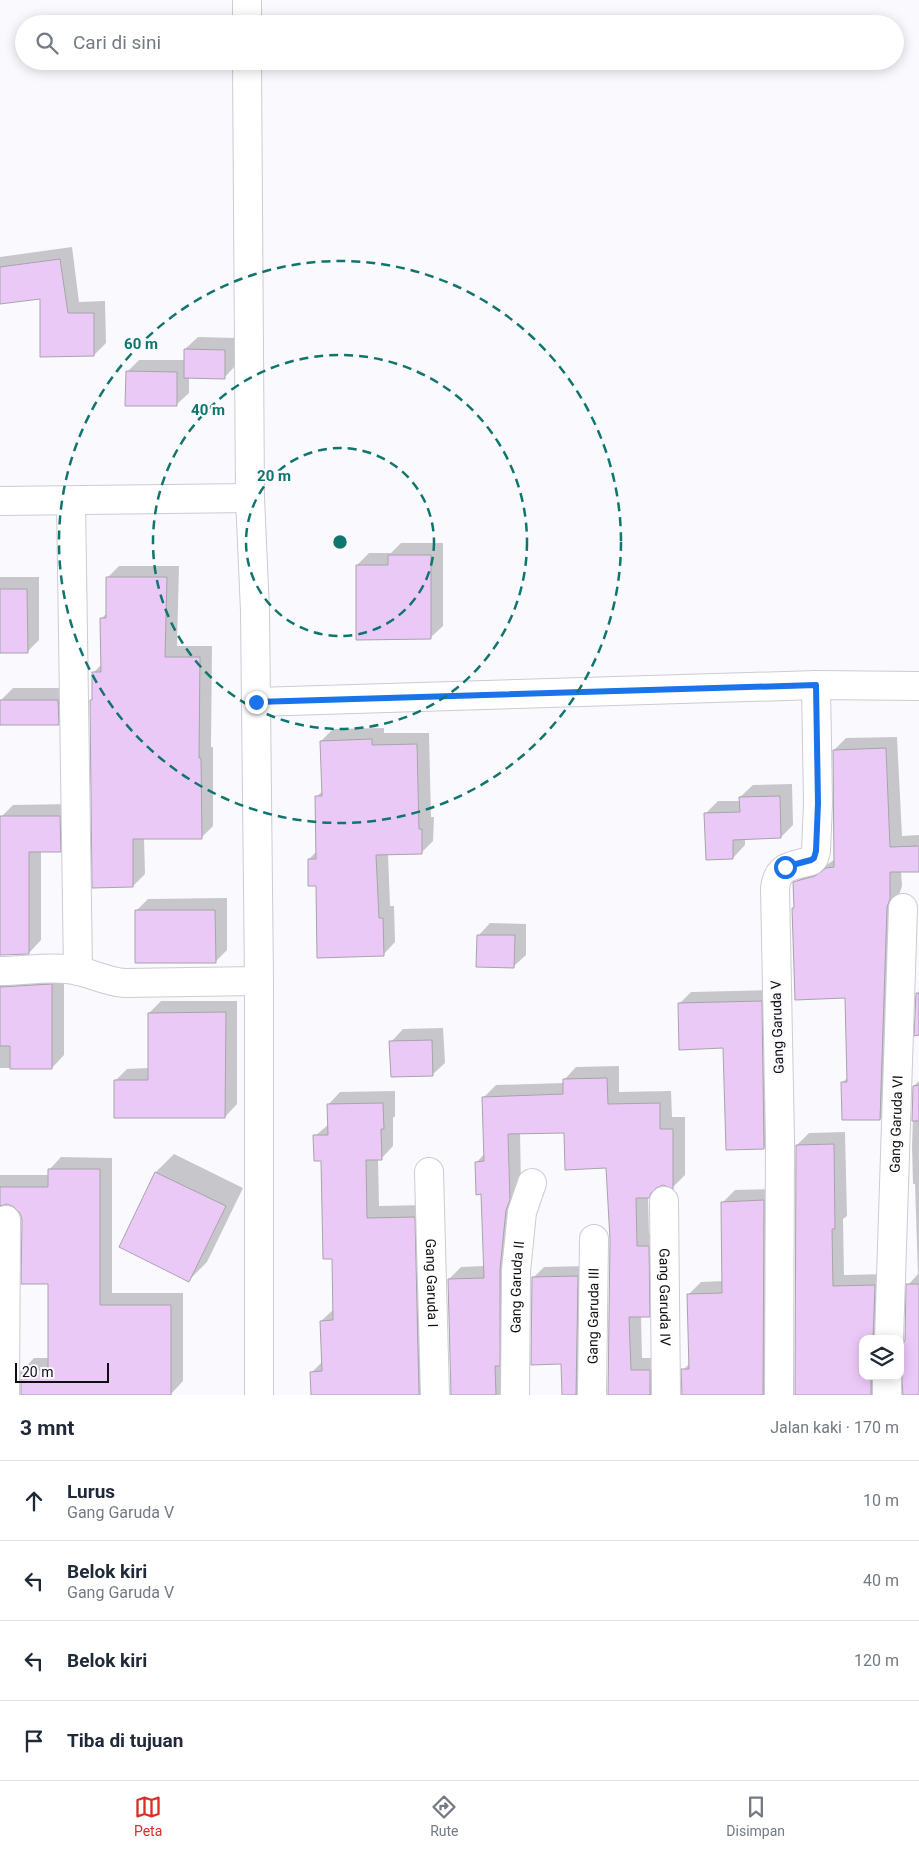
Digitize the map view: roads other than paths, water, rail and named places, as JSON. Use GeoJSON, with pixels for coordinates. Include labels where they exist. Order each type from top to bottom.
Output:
{"type":"FeatureCollection","features":[{"type":"Feature","properties":{"kind":"street"},"geometry":{"type":"LineString","coordinates":[[246,0],[247,15]]}},
{"type":"Feature","properties":{"kind":"street"},"geometry":{"type":"LineString","coordinates":[[247,70],[250,498],[255,611],[259,981],[259,1395]]}},
{"type":"Feature","properties":{"kind":"street"},"geometry":{"type":"LineString","coordinates":[[0,501],[250,498]]}},
{"type":"Feature","properties":{"kind":"street"},"geometry":{"type":"LineString","coordinates":[[72,501],[78,971]]}},
{"type":"Feature","properties":{"kind":"street"},"geometry":{"type":"LineString","coordinates":[[256,702],[816,685],[919,686]]}},
{"type":"Feature","properties":{"kind":"street","name":"Gang Garuda V"},"geometry":{"type":"LineString","coordinates":[[780,1395],[780,1139],[775,888],[776,878],[785,867],[811,860],[814,858],[816,851],[818,803],[816,685]]}},
{"type":"Feature","properties":{"kind":"street","name":"Gang Garuda VI"},"geometry":{"type":"LineString","coordinates":[[889,1335],[903,908]]}},
{"type":"Feature","properties":{"kind":"street"},"geometry":{"type":"LineString","coordinates":[[0,972],[66,969],[88,972],[107,981],[125,983],[259,981]]}},
{"type":"Feature","properties":{"kind":"street","name":"Gang Garuda I"},"geometry":{"type":"LineString","coordinates":[[429,1172],[435,1395]]}},
{"type":"Feature","properties":{"kind":"street","name":"Gang Garuda II"},"geometry":{"type":"LineString","coordinates":[[515,1395],[516,1271],[522,1212],[532,1183]]}},
{"type":"Feature","properties":{"kind":"street","name":"Gang Garuda IV"},"geometry":{"type":"LineString","coordinates":[[664,1201],[666,1395]]}},
{"type":"Feature","properties":{"kind":"street"},"geometry":{"type":"LineString","coordinates":[[5,1395],[6,1220]]}},
{"type":"Feature","properties":{"kind":"street","name":"Gang Garuda III"},"geometry":{"type":"LineString","coordinates":[[592,1395],[594,1239]]}},
{"type":"Feature","properties":{"kind":"street"},"geometry":{"type":"LineString","coordinates":[[887,1395],[888,1380]]}}]}
